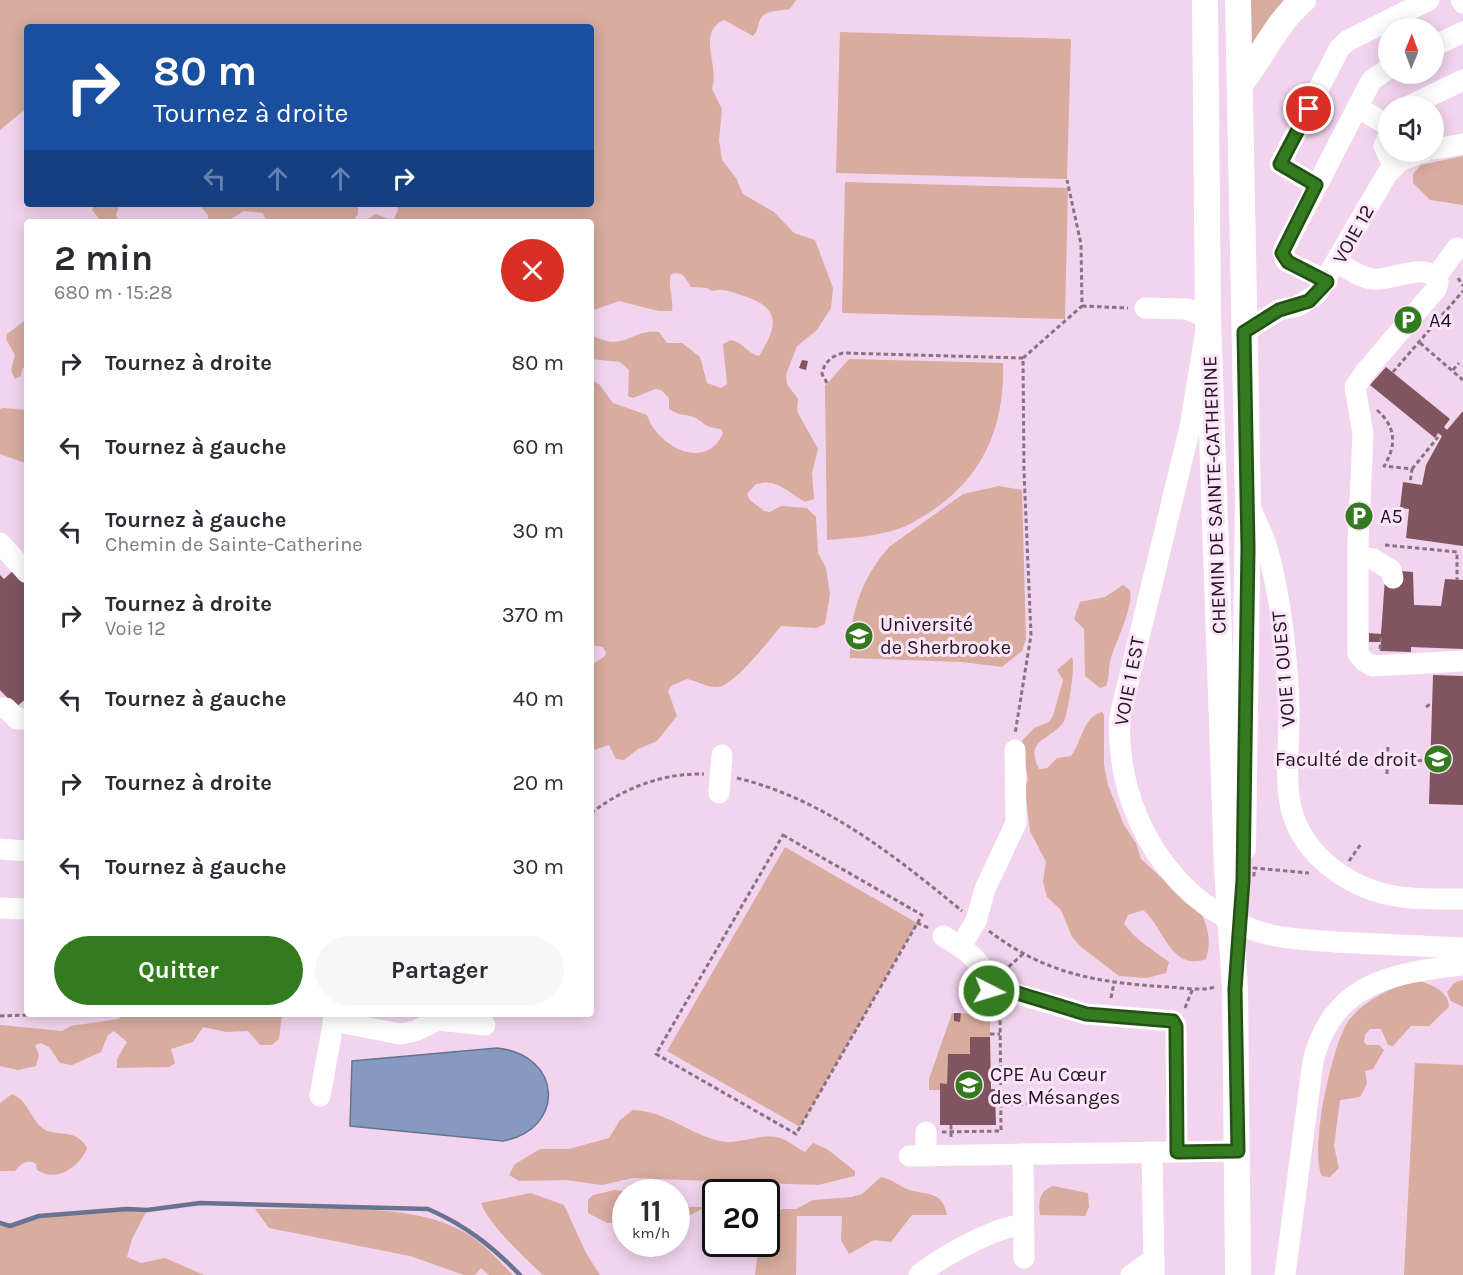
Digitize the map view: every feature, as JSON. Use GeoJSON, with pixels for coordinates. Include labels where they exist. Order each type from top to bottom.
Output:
{"type":"FeatureCollection","features":[{"type":"Feature","properties":{"kind":"main road","name":"CHEMIN DE SAINTE-CATHERINE"},"geometry":{"type":"LineString","coordinates":[[1205,0],[1208,318],[1227,868],[1225,988],[1238,1151],[1240,1269]]}},
{"type":"Feature","properties":{"kind":"main road","name":"CHEMIN DE SAINTE-CATHERINE"},"geometry":{"type":"LineString","coordinates":[[1225,988],[1243,880],[1248,503],[1239,0]]}},
{"type":"Feature","properties":{"kind":"main road"},"geometry":{"type":"LineString","coordinates":[[1240,84],[1256,65],[1284,19],[1303,0]]}},
{"type":"Feature","properties":{"kind":"main road"},"geometry":{"type":"LineString","coordinates":[[1208,318],[1244,314]]}},
{"type":"Feature","properties":{"kind":"lane"},"geometry":{"type":"LineString","coordinates":[[1316,185],[1280,164],[1339,49],[1347,41],[1430,0]]}},
{"type":"Feature","properties":{"kind":"lane"},"geometry":{"type":"LineString","coordinates":[[1444,41],[1463,32]]}},
{"type":"Feature","properties":{"kind":"lane"},"geometry":{"type":"LineString","coordinates":[[1327,282],[1288,262],[1282,253],[1356,107],[1371,81],[1378,76]]}},
{"type":"Feature","properties":{"kind":"lane"},"geometry":{"type":"LineString","coordinates":[[1430,96],[1463,80]]}},
{"type":"Feature","properties":{"kind":"lane"},"geometry":{"type":"LineString","coordinates":[[1356,107],[1378,120]]}},
{"type":"Feature","properties":{"kind":"lane"},"geometry":{"type":"LineString","coordinates":[[1444,147],[1463,144]]}},
{"type":"Feature","properties":{"kind":"lane"},"geometry":{"type":"LineString","coordinates":[[1391,162],[1393,166]]}},
{"type":"Feature","properties":{"kind":"lane","name":"VOIE 12"},"geometry":{"type":"LineString","coordinates":[[1244,314],[1279,310],[1309,301],[1327,282],[1383,180],[1393,166],[1400,162]]}},
{"type":"Feature","properties":{"kind":"lane"},"geometry":{"type":"LineString","coordinates":[[1436,277],[1457,248]]}},
{"type":"Feature","properties":{"kind":"lane"},"geometry":{"type":"LineString","coordinates":[[1338,263],[1375,279],[1424,271],[1436,277],[1438,282],[1436,289],[1355,387],[1355,399],[1363,429],[1357,645],[1364,662],[1370,666],[1386,667],[1463,661]]}},
{"type":"Feature","properties":{"kind":"lane"},"geometry":{"type":"LineString","coordinates":[[1145,308],[1187,309],[1208,318]]}},
{"type":"Feature","properties":{"kind":"lane"},"geometry":{"type":"LineString","coordinates":[[1244,314],[1279,310]]}},
{"type":"Feature","properties":{"kind":"lane","name":"VOIE 1 EST"},"geometry":{"type":"LineString","coordinates":[[1208,318],[1190,427],[1124,690],[1119,733],[1126,788],[1145,834],[1168,869],[1208,906],[1260,932],[1291,939],[1463,948]]}},
{"type":"Feature","properties":{"kind":"lane","name":"VOIE 1 OUEST"},"geometry":{"type":"LineString","coordinates":[[1248,503],[1267,547],[1280,618],[1288,696],[1289,797],[1302,836],[1320,858],[1362,886],[1395,896],[1463,899]]}},
{"type":"Feature","properties":{"kind":"lane"},"geometry":{"type":"LineString","coordinates":[[0,543],[24,570]]}},
{"type":"Feature","properties":{"kind":"lane"},"geometry":{"type":"LineString","coordinates":[[1358,556],[1377,560],[1391,570],[1393,578]]}},
{"type":"Feature","properties":{"kind":"lane"},"geometry":{"type":"LineString","coordinates":[[0,708],[6,708],[17,719],[24,719]]}},
{"type":"Feature","properties":{"kind":"lane"},"geometry":{"type":"LineString","coordinates":[[1015,750],[1016,823],[985,889],[974,925],[952,941],[978,962],[992,990],[1011,991],[1086,1014],[1173,1021],[1176,1026],[1177,1152]]}},
{"type":"Feature","properties":{"kind":"lane"},"geometry":{"type":"LineString","coordinates":[[0,849],[24,851]]}},
{"type":"Feature","properties":{"kind":"lane"},"geometry":{"type":"LineString","coordinates":[[0,908],[24,909]]}},
{"type":"Feature","properties":{"kind":"lane"},"geometry":{"type":"LineString","coordinates":[[1285,1275],[1312,1069],[1324,1029],[1344,1003],[1373,983],[1411,971],[1463,964]]}},
{"type":"Feature","properties":{"kind":"lane"},"geometry":{"type":"LineString","coordinates":[[320,1096],[334,1018],[400,1034],[410,1033],[438,1020],[485,1025]]}},
{"type":"Feature","properties":{"kind":"lane"},"geometry":{"type":"LineString","coordinates":[[931,1132],[917,1156],[1238,1151]]}},
{"type":"Feature","properties":{"kind":"lane"},"geometry":{"type":"LineString","coordinates":[[1131,1275],[1154,1266],[1152,1152]]}},
{"type":"Feature","properties":{"kind":"lane"},"geometry":{"type":"LineString","coordinates":[[1023,1154],[1024,1258]]}},
{"type":"Feature","properties":{"kind":"lane"},"geometry":{"type":"LineString","coordinates":[[919,1275],[973,1244],[1014,1225],[1023,1225]]}},
{"type":"Feature","properties":{"kind":"path"},"geometry":{"type":"LineString","coordinates":[[1067,180],[1081,244],[1082,306]]}},
{"type":"Feature","properties":{"kind":"path"},"geometry":{"type":"LineString","coordinates":[[1393,372],[1463,291]]}},
{"type":"Feature","properties":{"kind":"path"},"geometry":{"type":"LineString","coordinates":[[827,383],[822,374],[825,365],[833,357],[843,353],[1023,358],[1082,306],[1145,308]]}},
{"type":"Feature","properties":{"kind":"path"},"geometry":{"type":"LineString","coordinates":[[1419,343],[1463,380]]}},
{"type":"Feature","properties":{"kind":"path"},"geometry":{"type":"LineString","coordinates":[[1015,750],[1017,712],[1030,646],[1023,358]]}},
{"type":"Feature","properties":{"kind":"path"},"geometry":{"type":"LineString","coordinates":[[1452,371],[1459,363]]}},
{"type":"Feature","properties":{"kind":"path"},"geometry":{"type":"LineString","coordinates":[[1374,406],[1386,419],[1394,433],[1393,449],[1384,466],[1412,469]]}},
{"type":"Feature","properties":{"kind":"path"},"geometry":{"type":"LineString","coordinates":[[1410,483],[1412,469],[1438,437]]}},
{"type":"Feature","properties":{"kind":"path"},"geometry":{"type":"LineString","coordinates":[[1381,545],[1406,545],[1457,552],[1457,580]]}},
{"type":"Feature","properties":{"kind":"path"},"geometry":{"type":"LineString","coordinates":[[1024,645],[1030,646]]}},
{"type":"Feature","properties":{"kind":"path"},"geometry":{"type":"LineString","coordinates":[[1426,707],[1432,703]]}},
{"type":"Feature","properties":{"kind":"path"},"geometry":{"type":"LineString","coordinates":[[1387,774],[1388,746]]}},
{"type":"Feature","properties":{"kind":"path"},"geometry":{"type":"LineString","coordinates":[[1365,759],[1430,761]]}},
{"type":"Feature","properties":{"kind":"path"},"geometry":{"type":"LineString","coordinates":[[594,811],[620,794],[654,780],[682,775],[720,774],[772,789],[831,817],[888,852],[968,915]]}},
{"type":"Feature","properties":{"kind":"path"},"geometry":{"type":"LineString","coordinates":[[783,835],[922,915],[917,923],[796,1134],[656,1054],[783,835]]}},
{"type":"Feature","properties":{"kind":"path"},"geometry":{"type":"LineString","coordinates":[[1346,867],[1360,844]]}},
{"type":"Feature","properties":{"kind":"path"},"geometry":{"type":"LineString","coordinates":[[1254,875],[1254,868],[1318,875]]}},
{"type":"Feature","properties":{"kind":"path"},"geometry":{"type":"LineString","coordinates":[[983,926],[1023,954],[1065,973],[1114,983],[1225,988]]}},
{"type":"Feature","properties":{"kind":"path"},"geometry":{"type":"LineString","coordinates":[[931,1132],[1001,1131],[1000,1034],[992,990],[1005,967],[1023,954]]}},
{"type":"Feature","properties":{"kind":"path"},"geometry":{"type":"LineString","coordinates":[[1111,1003],[1114,983]]}},
{"type":"Feature","properties":{"kind":"path"},"geometry":{"type":"LineString","coordinates":[[1184,1011],[1192,988]]}},
{"type":"Feature","properties":{"kind":"path"},"geometry":{"type":"LineString","coordinates":[[0,1016],[24,1015]]}},
{"type":"Feature","properties":{"kind":"path"},"geometry":{"type":"LineString","coordinates":[[990,1034],[1000,1034]]}},
{"type":"Feature","properties":{"kind":"path"},"geometry":{"type":"LineString","coordinates":[[996,1105],[1030,1104]]}},
{"type":"Feature","properties":{"kind":"path"},"geometry":{"type":"LineString","coordinates":[[951,1125],[951,1131]]}},
{"type":"Feature","properties":{"kind":"shaded area"},"geometry":{"type":"Polygon","coordinates":[[[0,0],[796,0],[790,9],[763,15],[753,36],[724,20],[711,33],[710,51],[714,80],[712,89],[722,109],[719,140],[722,160],[736,178],[743,194],[774,212],[794,233],[815,240],[833,288],[831,308],[817,330],[797,346],[786,375],[787,384],[798,399],[797,411],[818,449],[812,473],[814,499],[805,502],[782,487],[771,483],[756,484],[747,494],[750,500],[764,511],[770,512],[781,506],[807,508],[816,517],[818,553],[826,568],[830,594],[825,624],[816,628],[781,626],[751,661],[725,685],[710,686],[687,679],[671,686],[668,691],[677,716],[657,741],[638,749],[624,760],[616,759],[609,745],[594,750],[594,663],[606,653],[603,647],[594,646],[594,381],[613,403],[647,415],[652,427],[661,437],[683,451],[695,453],[706,451],[716,445],[723,433],[721,429],[707,426],[693,417],[669,409],[669,398],[661,390],[655,389],[633,398],[628,396],[629,370],[620,362],[594,359],[594,336],[612,342],[649,332],[659,332],[667,343],[682,343],[700,357],[707,383],[721,388],[727,384],[723,344],[731,340],[735,341],[759,356],[770,336],[772,319],[770,312],[756,301],[732,292],[691,287],[684,276],[675,273],[671,274],[670,278],[672,311],[659,311],[619,301],[594,310],[594,219],[394,219],[398,207],[594,207],[594,24],[24,24],[24,110],[0,130],[0,0]]]}},
{"type":"Feature","properties":{"kind":"shaded area"},"geometry":{"type":"Polygon","coordinates":[[[1248,0],[1294,0],[1250,61],[1248,0]]]}},
{"type":"Feature","properties":{"kind":"shaded area"},"geometry":{"type":"Polygon","coordinates":[[[840,32],[1071,39],[1067,179],[836,173],[840,32]]]}},
{"type":"Feature","properties":{"kind":"shaded area"},"geometry":{"type":"Polygon","coordinates":[[[1463,156],[1463,205],[1430,200],[1413,183],[1413,174],[1421,165],[1444,162],[1444,160],[1463,156]]]}},
{"type":"Feature","properties":{"kind":"shaded area"},"geometry":{"type":"Polygon","coordinates":[[[845,182],[1068,188],[1065,319],[842,313],[845,182]]]}},
{"type":"Feature","properties":{"kind":"shaded area"},"geometry":{"type":"Polygon","coordinates":[[[93,207],[119,207],[116,215],[118,219],[100,219],[92,210],[93,207]]]}},
{"type":"Feature","properties":{"kind":"shaded area"},"geometry":{"type":"Polygon","coordinates":[[[201,207],[358,207],[358,214],[354,219],[266,219],[263,213],[244,211],[231,219],[208,219],[208,215],[201,207]]]}},
{"type":"Feature","properties":{"kind":"shaded area"},"geometry":{"type":"Polygon","coordinates":[[[376,214],[388,219],[368,219],[376,214]]]}},
{"type":"Feature","properties":{"kind":"shaded area"},"geometry":{"type":"Polygon","coordinates":[[[24,321],[24,367],[21,376],[15,379],[11,370],[15,355],[6,339],[7,334],[24,321]]]}},
{"type":"Feature","properties":{"kind":"shaded area"},"geometry":{"type":"Polygon","coordinates":[[[849,359],[1003,363],[1003,386],[995,430],[987,449],[963,485],[946,500],[927,514],[899,529],[869,536],[827,540],[825,386],[849,359]]]}},
{"type":"Feature","properties":{"kind":"shaded area"},"geometry":{"type":"Polygon","coordinates":[[[0,409],[24,410],[24,463],[0,454],[0,409]]]}},
{"type":"Feature","properties":{"kind":"shaded area"},"geometry":{"type":"Polygon","coordinates":[[[999,486],[1022,490],[1026,639],[1022,651],[1002,667],[962,662],[850,658],[852,627],[859,598],[871,572],[889,547],[963,494],[999,486]]]}},
{"type":"Feature","properties":{"kind":"shaded area"},"geometry":{"type":"Polygon","coordinates":[[[1123,585],[1130,590],[1131,597],[1111,658],[1106,686],[1100,688],[1085,676],[1084,629],[1074,619],[1080,602],[1105,597],[1123,585]]]}},
{"type":"Feature","properties":{"kind":"shaded area"},"geometry":{"type":"Polygon","coordinates":[[[1072,657],[1072,678],[1066,717],[1059,727],[1037,745],[1035,759],[1039,769],[1047,768],[1057,758],[1071,756],[1090,719],[1102,712],[1104,715],[1104,765],[1108,785],[1124,825],[1136,843],[1141,859],[1201,914],[1208,936],[1206,959],[1194,961],[1184,959],[1176,953],[1143,910],[1128,915],[1124,924],[1140,940],[1169,962],[1166,973],[1147,978],[1119,976],[1081,947],[1072,937],[1061,910],[1047,897],[1043,882],[1046,862],[1030,831],[1025,790],[1028,779],[1021,742],[1034,728],[1049,722],[1053,716],[1063,680],[1057,670],[1072,657]]]}},
{"type":"Feature","properties":{"kind":"shaded area"},"geometry":{"type":"Polygon","coordinates":[[[785,847],[917,923],[800,1127],[667,1051],[785,847]]]}},
{"type":"Feature","properties":{"kind":"shaded area"},"geometry":{"type":"Polygon","coordinates":[[[1463,980],[1463,1007],[1451,1001],[1447,992],[1454,983],[1463,980]]]}},
{"type":"Feature","properties":{"kind":"shaded area"},"geometry":{"type":"Polygon","coordinates":[[[1416,981],[1427,983],[1442,992],[1449,1007],[1429,1026],[1411,1026],[1393,1046],[1388,1045],[1381,1029],[1370,1029],[1365,1035],[1364,1042],[1367,1045],[1379,1045],[1384,1050],[1373,1069],[1365,1071],[1367,1084],[1360,1097],[1340,1100],[1334,1146],[1339,1168],[1330,1177],[1322,1176],[1318,1145],[1320,1122],[1330,1073],[1342,1032],[1349,1020],[1371,1000],[1397,987],[1416,981]]]}},
{"type":"Feature","properties":{"kind":"shaded area"},"geometry":{"type":"Polygon","coordinates":[[[952,1013],[990,1015],[990,1037],[970,1037],[970,1054],[948,1055],[947,1084],[940,1083],[940,1090],[929,1090],[929,1079],[952,1013]]]}},
{"type":"Feature","properties":{"kind":"shaded area"},"geometry":{"type":"Polygon","coordinates":[[[120,1017],[282,1017],[279,1039],[272,1045],[260,1045],[248,1031],[226,1032],[203,1027],[193,1042],[171,1049],[175,1063],[169,1067],[117,1068],[117,1059],[127,1042],[114,1031],[108,1035],[101,1052],[72,1065],[60,1063],[49,1047],[41,1043],[35,1045],[39,1055],[36,1066],[18,1070],[0,1066],[0,1025],[62,1031],[71,1026],[120,1017]]]}},
{"type":"Feature","properties":{"kind":"shaded area"},"geometry":{"type":"Polygon","coordinates":[[[1415,1063],[1463,1065],[1463,1275],[1404,1275],[1415,1063]]]}},
{"type":"Feature","properties":{"kind":"shaded area"},"geometry":{"type":"Polygon","coordinates":[[[12,1094],[22,1100],[40,1126],[51,1132],[70,1135],[82,1141],[87,1148],[73,1167],[52,1175],[44,1174],[37,1170],[36,1164],[27,1162],[15,1171],[0,1171],[0,1103],[12,1094]]]}},
{"type":"Feature","properties":{"kind":"shaded area"},"geometry":{"type":"Polygon","coordinates":[[[633,1110],[645,1111],[720,1141],[734,1142],[769,1136],[787,1141],[805,1152],[813,1143],[827,1149],[855,1171],[855,1176],[818,1185],[780,1184],[780,1179],[702,1181],[633,1178],[612,1179],[612,1183],[602,1185],[565,1180],[519,1181],[509,1175],[515,1164],[540,1149],[569,1149],[609,1138],[620,1120],[633,1110]]]}},
{"type":"Feature","properties":{"kind":"shaded area"},"geometry":{"type":"Polygon","coordinates":[[[881,1177],[907,1189],[937,1197],[945,1207],[947,1215],[912,1215],[891,1242],[874,1240],[849,1254],[841,1240],[842,1216],[797,1216],[796,1275],[755,1275],[757,1257],[780,1257],[780,1210],[796,1209],[813,1200],[862,1194],[881,1177]]]}},
{"type":"Feature","properties":{"kind":"shaded area"},"geometry":{"type":"Polygon","coordinates":[[[1053,1186],[1088,1193],[1089,1207],[1085,1216],[1040,1215],[1040,1198],[1048,1188],[1053,1186]]]}},
{"type":"Feature","properties":{"kind":"shaded area"},"geometry":{"type":"Polygon","coordinates":[[[612,1191],[612,1223],[607,1223],[588,1213],[588,1200],[593,1195],[612,1191]]]}},
{"type":"Feature","properties":{"kind":"shaded area"},"geometry":{"type":"Polygon","coordinates":[[[531,1193],[564,1205],[586,1253],[600,1275],[543,1275],[499,1231],[481,1203],[531,1193]]]}},
{"type":"Feature","properties":{"kind":"shaded area"},"geometry":{"type":"Polygon","coordinates":[[[690,1207],[702,1207],[690,1215],[690,1207]]]}},
{"type":"Feature","properties":{"kind":"shaded area"},"geometry":{"type":"Polygon","coordinates":[[[127,1209],[147,1210],[132,1239],[127,1257],[141,1263],[165,1258],[204,1275],[0,1275],[0,1223],[10,1226],[39,1216],[127,1209]]]}},
{"type":"Feature","properties":{"kind":"shaded area"},"geometry":{"type":"Polygon","coordinates":[[[255,1209],[367,1210],[425,1217],[450,1225],[472,1237],[513,1275],[489,1275],[481,1268],[475,1275],[464,1275],[410,1256],[269,1228],[255,1209]]]}},
{"type":"Feature","properties":{"kind":"water"},"geometry":{"type":"Polygon","coordinates":[[[497,1048],[519,1054],[535,1064],[545,1077],[548,1093],[546,1108],[538,1122],[524,1134],[503,1141],[350,1126],[352,1061],[497,1048]]]}},
{"type":"Feature","properties":{"kind":"building"},"geometry":{"type":"Polygon","coordinates":[[[802,360],[808,361],[806,370],[799,368],[802,360]]]}},
{"type":"Feature","properties":{"kind":"building"},"geometry":{"type":"Polygon","coordinates":[[[1386,367],[1450,419],[1444,427],[1447,430],[1463,411],[1463,546],[1406,538],[1409,509],[1400,508],[1403,482],[1422,485],[1426,465],[1442,436],[1438,433],[1435,438],[1370,385],[1386,367]]]}},
{"type":"Feature","properties":{"kind":"building"},"geometry":{"type":"Polygon","coordinates":[[[14,570],[24,581],[24,700],[16,707],[0,690],[0,575],[4,579],[14,570]]]}},
{"type":"Feature","properties":{"kind":"building"},"geometry":{"type":"Polygon","coordinates":[[[1400,571],[1413,572],[1414,605],[1441,606],[1445,579],[1463,580],[1463,649],[1411,647],[1411,652],[1380,651],[1381,642],[1369,642],[1369,633],[1381,634],[1385,578],[1400,571]]]}},
{"type":"Feature","properties":{"kind":"building"},"geometry":{"type":"Polygon","coordinates":[[[1433,675],[1463,676],[1463,805],[1429,804],[1433,675]]]}},
{"type":"Feature","properties":{"kind":"building"},"geometry":{"type":"Polygon","coordinates":[[[954,1013],[961,1013],[960,1022],[954,1021],[954,1013]]]}},
{"type":"Feature","properties":{"kind":"building"},"geometry":{"type":"Polygon","coordinates":[[[970,1037],[990,1037],[991,1089],[995,1089],[996,1125],[940,1125],[940,1083],[947,1084],[948,1054],[970,1054],[970,1037]]]}},
{"type":"Feature","properties":{"kind":"waterway"},"geometry":{"type":"LineString","coordinates":[[0,1223],[10,1226],[39,1216],[127,1209],[147,1210],[200,1203],[428,1209],[477,1237],[520,1275]]}},
{"type":"Feature","properties":{"kind":"place","name":"A4"},"geometry":{"type":"Point","coordinates":[1408,320]}},
{"type":"Feature","properties":{"kind":"place","name":"A5"},"geometry":{"type":"Point","coordinates":[1359,516]}},
{"type":"Feature","properties":{"kind":"place","name":"Université de Sherbrooke"},"geometry":{"type":"Point","coordinates":[859,636]}},
{"type":"Feature","properties":{"kind":"place","name":"Faculté de droit"},"geometry":{"type":"Point","coordinates":[1438,759]}},
{"type":"Feature","properties":{"kind":"place","name":"CPE Au Cœur des Mésanges"},"geometry":{"type":"Point","coordinates":[969,1085]}},
{"type":"Feature","properties":{"kind":"route"},"geometry":{"type":"LineString","coordinates":[[989,991],[1011,991],[1086,1014],[1173,1021],[1176,1026],[1177,1152],[1238,1151],[1235,989],[1243,880],[1248,548],[1244,332],[1279,310],[1309,301],[1327,282],[1288,262],[1282,253],[1316,185],[1280,164],[1309,109]]}}]}
